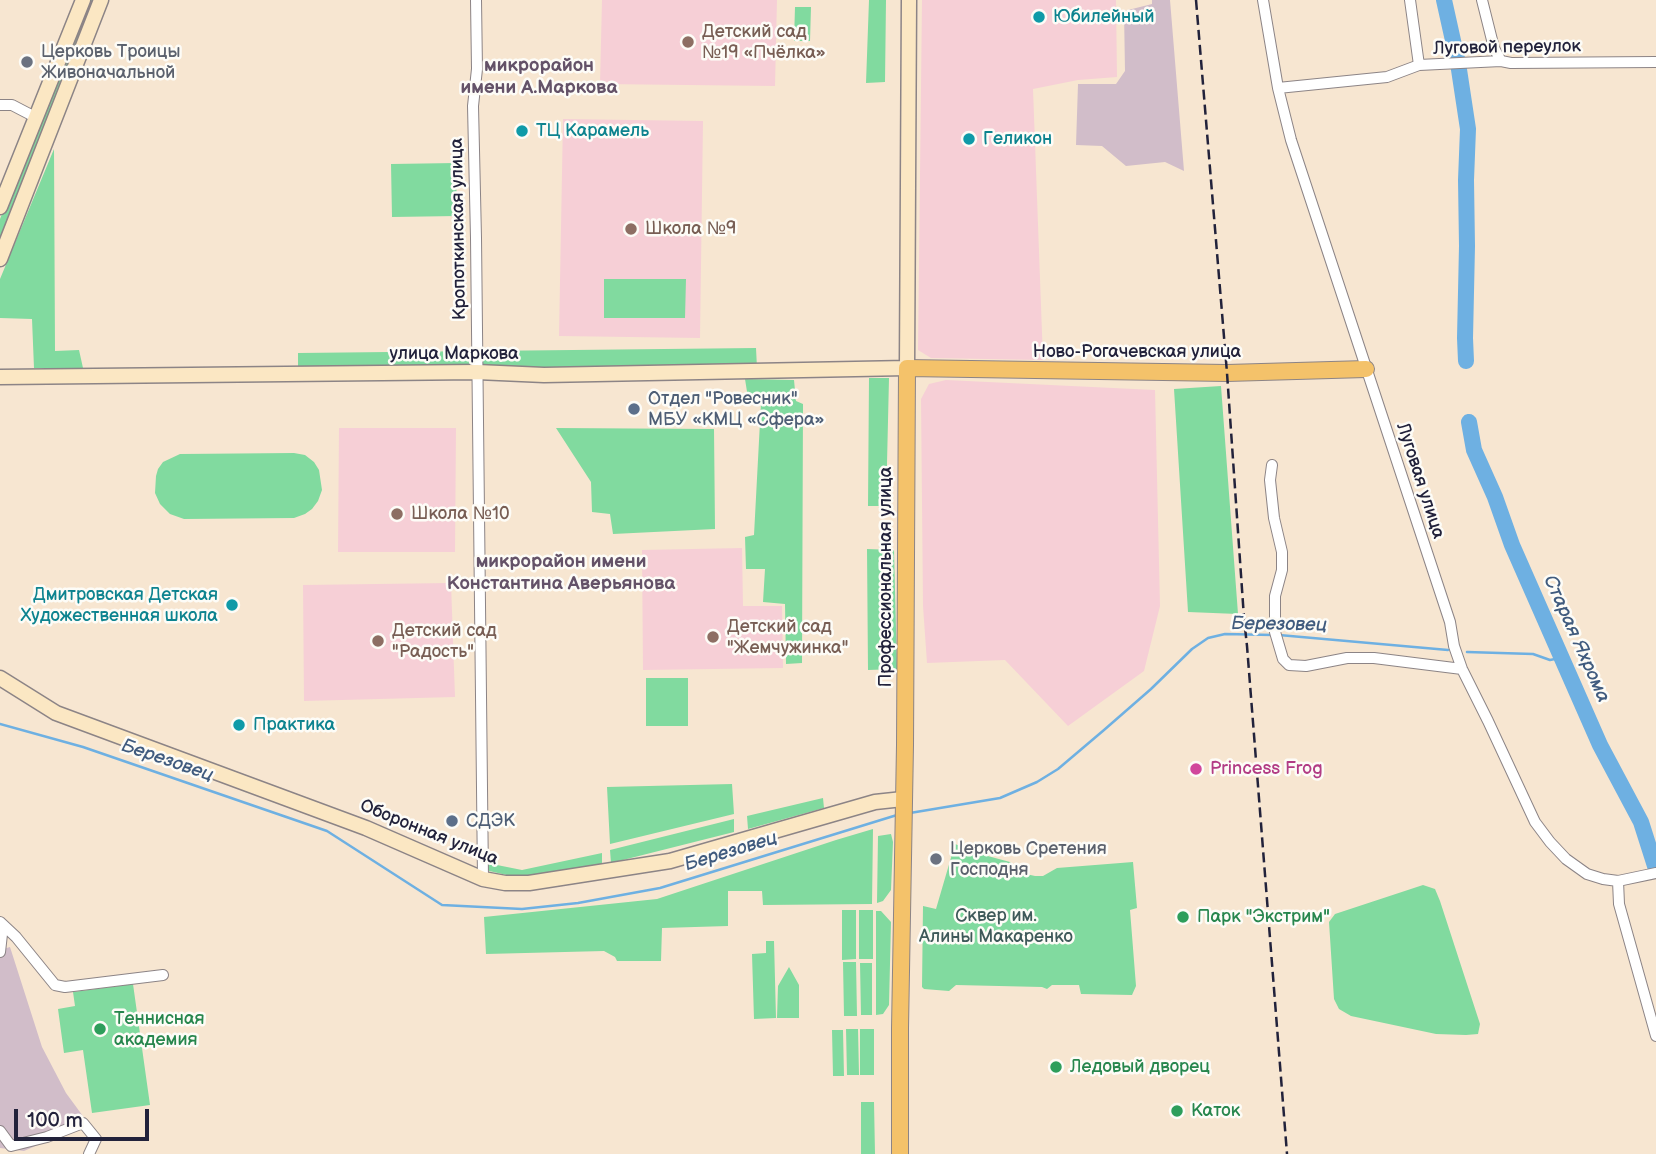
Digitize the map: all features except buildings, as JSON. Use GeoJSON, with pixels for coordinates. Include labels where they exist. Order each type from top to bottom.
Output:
{"type":"FeatureCollection","features":[{"type":"Feature","properties":{"kind":"main road","name":"Ново-Рогачевская улица"},"geometry":{"type":"LineString","coordinates":[[907,368],[1227,373],[1366,369]]}},
{"type":"Feature","properties":{"kind":"main road","name":"Профессиональная улица"},"geometry":{"type":"LineString","coordinates":[[900,1154],[907,368]]}},
{"type":"Feature","properties":{"kind":"street"},"geometry":{"type":"LineString","coordinates":[[0,207],[83,0]]}},
{"type":"Feature","properties":{"kind":"street"},"geometry":{"type":"LineString","coordinates":[[0,256],[101,0]]}},
{"type":"Feature","properties":{"kind":"street","name":"Кропоткинская улица"},"geometry":{"type":"LineString","coordinates":[[476,0],[477,69],[473,106],[477,238],[483,879]]}},
{"type":"Feature","properties":{"kind":"street","name":"Профессиональная улица"},"geometry":{"type":"LineString","coordinates":[[907,368],[909,0]]}},
{"type":"Feature","properties":{"kind":"street","name":"Луговая улица"},"geometry":{"type":"LineString","coordinates":[[1263,0],[1278,88],[1291,140],[1450,622],[1462,669],[1535,822],[1566,859],[1587,874],[1603,879],[1618,881],[1656,873]]}},
{"type":"Feature","properties":{"kind":"street"},"geometry":{"type":"LineString","coordinates":[[1410,0],[1419,65]]}},
{"type":"Feature","properties":{"kind":"street"},"geometry":{"type":"LineString","coordinates":[[1482,0],[1494,48],[1501,61]]}},
{"type":"Feature","properties":{"kind":"street","name":"Луговой переулок"},"geometry":{"type":"LineString","coordinates":[[1278,88],[1387,77],[1419,65],[1501,61],[1656,62]]}},
{"type":"Feature","properties":{"kind":"street"},"geometry":{"type":"LineString","coordinates":[[0,106],[12,105],[37,118]]}},
{"type":"Feature","properties":{"kind":"street","name":"улица Маркова"},"geometry":{"type":"LineString","coordinates":[[0,377],[477,372],[544,375],[907,368]]}},
{"type":"Feature","properties":{"kind":"street"},"geometry":{"type":"LineString","coordinates":[[1272,465],[1270,480],[1274,518],[1282,552],[1282,570],[1275,596],[1276,635],[1283,659],[1289,665],[1306,666],[1347,658],[1374,658],[1462,669]]}},
{"type":"Feature","properties":{"kind":"street","name":"Оборонная улица"},"geometry":{"type":"LineString","coordinates":[[0,678],[56,713],[366,828],[483,879],[505,883],[528,883],[670,861],[875,803],[903,809]]}},
{"type":"Feature","properties":{"kind":"street"},"geometry":{"type":"LineString","coordinates":[[1618,881],[1619,904],[1656,1036]]}},
{"type":"Feature","properties":{"kind":"street"},"geometry":{"type":"LineString","coordinates":[[0,952],[1,923]]}},
{"type":"Feature","properties":{"kind":"street"},"geometry":{"type":"LineString","coordinates":[[1,923],[55,985],[65,987],[163,975]]}},
{"type":"Feature","properties":{"kind":"street"},"geometry":{"type":"LineString","coordinates":[[0,1131],[11,1146],[47,1137],[83,1123],[96,1139],[89,1154]]}},
{"type":"Feature","properties":{"kind":"shaded area","name":"Детский сад №19 «Пчёлка»"},"geometry":{"type":"Polygon","coordinates":[[[602,0],[777,0],[775,86],[600,84],[602,0]]]}},
{"type":"Feature","properties":{"kind":"shaded area"},"geometry":{"type":"Polygon","coordinates":[[[922,0],[1116,0],[1117,77],[1078,80],[1033,89],[1043,360],[931,358],[918,350],[922,0]]]}},
{"type":"Feature","properties":{"kind":"shaded area"},"geometry":{"type":"Polygon","coordinates":[[[1152,0],[1170,0],[1184,171],[1165,162],[1126,166],[1102,146],[1076,145],[1078,84],[1116,84],[1125,71],[1124,11],[1152,4],[1152,0]]]}},
{"type":"Feature","properties":{"kind":"shaded area","name":"Школа №9"},"geometry":{"type":"Polygon","coordinates":[[[563,119],[703,121],[700,338],[559,336],[563,119]]]}},
{"type":"Feature","properties":{"kind":"shaded area"},"geometry":{"type":"Polygon","coordinates":[[[946,380],[1155,390],[1160,606],[1144,671],[1068,726],[1005,660],[927,663],[923,606],[921,399],[929,384],[946,380]]]}},
{"type":"Feature","properties":{"kind":"shaded area","name":"Школа №10"},"geometry":{"type":"Polygon","coordinates":[[[339,428],[456,428],[455,552],[338,552],[339,428]]]}},
{"type":"Feature","properties":{"kind":"shaded area","name":"Детский сад \"Жемчужинка\""},"geometry":{"type":"Polygon","coordinates":[[[742,548],[743,606],[782,606],[783,668],[643,670],[642,550],[742,548]]]}},
{"type":"Feature","properties":{"kind":"shaded area","name":"Детский сад \"Радость\""},"geometry":{"type":"Polygon","coordinates":[[[451,583],[455,697],[304,701],[303,585],[451,583]]]}},
{"type":"Feature","properties":{"kind":"shaded area"},"geometry":{"type":"Polygon","coordinates":[[[10,947],[42,1047],[66,1093],[88,1123],[24,1151],[0,1148],[0,950],[10,947]]]}},
{"type":"Feature","properties":{"kind":"green space"},"geometry":{"type":"Polygon","coordinates":[[[88,0],[96,0],[0,244],[0,219],[88,0]]]}},
{"type":"Feature","properties":{"kind":"green space"},"geometry":{"type":"Polygon","coordinates":[[[869,0],[886,0],[885,82],[866,83],[869,0]]]}},
{"type":"Feature","properties":{"kind":"green space"},"geometry":{"type":"Polygon","coordinates":[[[795,7],[811,7],[810,41],[794,41],[795,7]]]}},
{"type":"Feature","properties":{"kind":"green space"},"geometry":{"type":"Polygon","coordinates":[[[54,149],[55,351],[79,350],[83,368],[34,368],[32,319],[0,318],[0,279],[54,149]]]}},
{"type":"Feature","properties":{"kind":"green space"},"geometry":{"type":"Polygon","coordinates":[[[456,163],[457,216],[392,217],[391,164],[456,163]]]}},
{"type":"Feature","properties":{"kind":"green space"},"geometry":{"type":"Polygon","coordinates":[[[604,279],[686,279],[685,318],[604,318],[604,279]]]}},
{"type":"Feature","properties":{"kind":"green space"},"geometry":{"type":"Polygon","coordinates":[[[756,348],[757,368],[298,370],[298,353],[756,348]]]}},
{"type":"Feature","properties":{"kind":"green space"},"geometry":{"type":"Polygon","coordinates":[[[869,378],[889,378],[886,506],[868,506],[869,378]]]}},
{"type":"Feature","properties":{"kind":"green space"},"geometry":{"type":"Polygon","coordinates":[[[745,379],[794,380],[796,401],[803,404],[802,663],[786,664],[785,604],[763,602],[765,569],[746,569],[745,537],[754,535],[761,403],[748,398],[745,379]]]}},
{"type":"Feature","properties":{"kind":"green space"},"geometry":{"type":"Polygon","coordinates":[[[1221,386],[1238,614],[1188,612],[1174,389],[1221,386]]]}},
{"type":"Feature","properties":{"kind":"green space"},"geometry":{"type":"Polygon","coordinates":[[[556,428],[714,429],[715,529],[613,534],[610,514],[592,512],[591,482],[556,428]]]}},
{"type":"Feature","properties":{"kind":"green space"},"geometry":{"type":"Polygon","coordinates":[[[180,454],[305,455],[314,462],[319,470],[322,490],[312,509],[294,518],[184,519],[170,514],[160,504],[155,493],[158,469],[163,462],[180,454]]]}},
{"type":"Feature","properties":{"kind":"green space"},"geometry":{"type":"Polygon","coordinates":[[[867,549],[894,550],[897,669],[868,670],[867,549]]]}},
{"type":"Feature","properties":{"kind":"green space"},"geometry":{"type":"Polygon","coordinates":[[[646,678],[688,678],[688,726],[646,726],[646,678]]]}},
{"type":"Feature","properties":{"kind":"green space"},"geometry":{"type":"Polygon","coordinates":[[[732,784],[734,814],[610,844],[607,787],[732,784]]]}},
{"type":"Feature","properties":{"kind":"green space"},"geometry":{"type":"Polygon","coordinates":[[[823,798],[824,808],[748,829],[747,816],[823,798]]]}},
{"type":"Feature","properties":{"kind":"green space"},"geometry":{"type":"Polygon","coordinates":[[[734,819],[734,832],[611,863],[610,850],[734,819]]]}},
{"type":"Feature","properties":{"kind":"green space"},"geometry":{"type":"Polygon","coordinates":[[[873,829],[872,904],[763,905],[762,891],[728,891],[728,926],[662,928],[661,961],[617,961],[604,951],[486,954],[484,917],[657,899],[873,829]]]}},
{"type":"Feature","properties":{"kind":"green space"},"geometry":{"type":"Polygon","coordinates":[[[891,834],[891,890],[883,901],[877,903],[878,836],[891,834]]]}},
{"type":"Feature","properties":{"kind":"green space","name":"Сквер им. Алины Макаренко"},"geometry":{"type":"Polygon","coordinates":[[[955,844],[1010,862],[1017,869],[1035,876],[1043,876],[1057,868],[1133,862],[1137,908],[1130,910],[1136,986],[1132,995],[1081,994],[1079,985],[1052,985],[1047,989],[956,985],[949,991],[924,989],[923,906],[936,909],[955,844]]]}},
{"type":"Feature","properties":{"kind":"green space"},"geometry":{"type":"Polygon","coordinates":[[[602,853],[602,865],[524,879],[485,870],[487,863],[522,870],[602,853]]]}},
{"type":"Feature","properties":{"kind":"green space"},"geometry":{"type":"Polygon","coordinates":[[[1423,885],[1435,889],[1440,901],[1480,1024],[1478,1034],[1436,1034],[1351,1016],[1339,1009],[1334,999],[1329,922],[1335,914],[1423,885]]]}},
{"type":"Feature","properties":{"kind":"green space"},"geometry":{"type":"Polygon","coordinates":[[[842,910],[856,910],[856,959],[842,960],[842,910]]]}},
{"type":"Feature","properties":{"kind":"green space"},"geometry":{"type":"Polygon","coordinates":[[[859,910],[873,910],[873,959],[859,959],[859,910]]]}},
{"type":"Feature","properties":{"kind":"green space"},"geometry":{"type":"Polygon","coordinates":[[[876,911],[881,911],[891,922],[889,1005],[883,1014],[876,1015],[876,911]]]}},
{"type":"Feature","properties":{"kind":"green space"},"geometry":{"type":"Polygon","coordinates":[[[766,941],[774,941],[776,1018],[754,1019],[752,954],[766,953],[766,941]]]}},
{"type":"Feature","properties":{"kind":"green space"},"geometry":{"type":"Polygon","coordinates":[[[843,962],[856,962],[857,1016],[844,1016],[843,962]]]}},
{"type":"Feature","properties":{"kind":"green space"},"geometry":{"type":"Polygon","coordinates":[[[860,963],[872,963],[872,1015],[861,1015],[860,963]]]}},
{"type":"Feature","properties":{"kind":"green space"},"geometry":{"type":"Polygon","coordinates":[[[789,967],[799,985],[799,1018],[777,1018],[778,986],[789,967]]]}},
{"type":"Feature","properties":{"kind":"green space","name":"Теннисная академия"},"geometry":{"type":"Polygon","coordinates":[[[133,984],[150,1105],[92,1113],[83,1050],[64,1053],[58,1009],[75,1006],[73,992],[133,984]]]}},
{"type":"Feature","properties":{"kind":"green space"},"geometry":{"type":"Polygon","coordinates":[[[846,1029],[858,1029],[859,1075],[847,1075],[846,1029]]]}},
{"type":"Feature","properties":{"kind":"green space"},"geometry":{"type":"Polygon","coordinates":[[[860,1029],[874,1029],[874,1075],[860,1075],[860,1029]]]}},
{"type":"Feature","properties":{"kind":"green space"},"geometry":{"type":"Polygon","coordinates":[[[832,1030],[843,1030],[844,1076],[833,1076],[832,1030]]]}},
{"type":"Feature","properties":{"kind":"green space"},"geometry":{"type":"Polygon","coordinates":[[[861,1102],[874,1102],[875,1154],[861,1154],[861,1102]]]}},
{"type":"Feature","properties":{"kind":"waterway","name":"Старая Яхрома"},"geometry":{"type":"LineString","coordinates":[[1444,0],[1458,63],[1468,129],[1466,361]]}},
{"type":"Feature","properties":{"kind":"waterway","name":"Старая Яхрома"},"geometry":{"type":"LineString","coordinates":[[1469,422],[1474,450],[1512,545],[1600,745],[1641,822],[1656,869]]}},
{"type":"Feature","properties":{"kind":"waterway","name":"Березовец"},"geometry":{"type":"LineString","coordinates":[[910,813],[1000,798],[1037,782],[1058,769],[1151,689],[1192,649],[1208,638],[1225,634],[1273,635]]}},
{"type":"Feature","properties":{"kind":"waterway","name":"Березовец"},"geometry":{"type":"LineString","coordinates":[[1279,635],[1448,650]]}},
{"type":"Feature","properties":{"kind":"waterway","name":"Березовец"},"geometry":{"type":"LineString","coordinates":[[1467,652],[1533,654],[1550,660],[1559,654]]}},
{"type":"Feature","properties":{"kind":"waterway","name":"Березовец"},"geometry":{"type":"LineString","coordinates":[[0,724],[83,747],[327,831],[442,905],[522,909],[578,903],[660,888],[897,815]]}},
{"type":"Feature","properties":{"kind":"railway"},"geometry":{"type":"LineString","coordinates":[[1196,0],[1287,1154]]}},
{"type":"Feature","properties":{"kind":"place","name":"Юбилейный"},"geometry":{"type":"Point","coordinates":[1039,17]}},
{"type":"Feature","properties":{"kind":"place","name":"Детский сад №19 «Пчёлка»"},"geometry":{"type":"Point","coordinates":[688,42]}},
{"type":"Feature","properties":{"kind":"place","name":"Церковь Троицы Живоначальной"},"geometry":{"type":"Point","coordinates":[27,62]}},
{"type":"Feature","properties":{"kind":"place","name":"ТЦ Карамель"},"geometry":{"type":"Point","coordinates":[522,131]}},
{"type":"Feature","properties":{"kind":"place","name":"Геликон"},"geometry":{"type":"Point","coordinates":[969,139]}},
{"type":"Feature","properties":{"kind":"place","name":"Школа №9"},"geometry":{"type":"Point","coordinates":[631,229]}},
{"type":"Feature","properties":{"kind":"place","name":"Отдел \"Ровесник\" МБУ «КМЦ «Сфера»"},"geometry":{"type":"Point","coordinates":[634,409]}},
{"type":"Feature","properties":{"kind":"place","name":"Школа №10"},"geometry":{"type":"Point","coordinates":[397,514]}},
{"type":"Feature","properties":{"kind":"place","name":"Дмитровская Детская Художественная школа"},"geometry":{"type":"Point","coordinates":[232,605]}},
{"type":"Feature","properties":{"kind":"place","name":"Детский сад \"Жемчужинка\""},"geometry":{"type":"Point","coordinates":[713,637]}},
{"type":"Feature","properties":{"kind":"place","name":"Детский сад \"Радость\""},"geometry":{"type":"Point","coordinates":[378,641]}},
{"type":"Feature","properties":{"kind":"place","name":"Практика"},"geometry":{"type":"Point","coordinates":[239,725]}},
{"type":"Feature","properties":{"kind":"place","name":"Princess Frog"},"geometry":{"type":"Point","coordinates":[1196,769]}},
{"type":"Feature","properties":{"kind":"place","name":"СДЭК"},"geometry":{"type":"Point","coordinates":[452,821]}},
{"type":"Feature","properties":{"kind":"place","name":"Церковь Сретения Господня"},"geometry":{"type":"Point","coordinates":[936,859]}},
{"type":"Feature","properties":{"kind":"place","name":"Парк \"Экстрим\""},"geometry":{"type":"Point","coordinates":[1183,917]}},
{"type":"Feature","properties":{"kind":"place","name":"Теннисная академия"},"geometry":{"type":"Point","coordinates":[100,1029]}},
{"type":"Feature","properties":{"kind":"place","name":"Ледовый дворец"},"geometry":{"type":"Point","coordinates":[1056,1067]}},
{"type":"Feature","properties":{"kind":"place","name":"Каток"},"geometry":{"type":"Point","coordinates":[1177,1111]}},
{"type":"Feature","properties":{"kind":"district","name":"микрорайон имени А.Маркова"},"geometry":{"type":"Point","coordinates":[539,77]}},
{"type":"Feature","properties":{"kind":"district","name":"микрорайон имени Константина Аверьянова"},"geometry":{"type":"Point","coordinates":[561,573]}}]}
